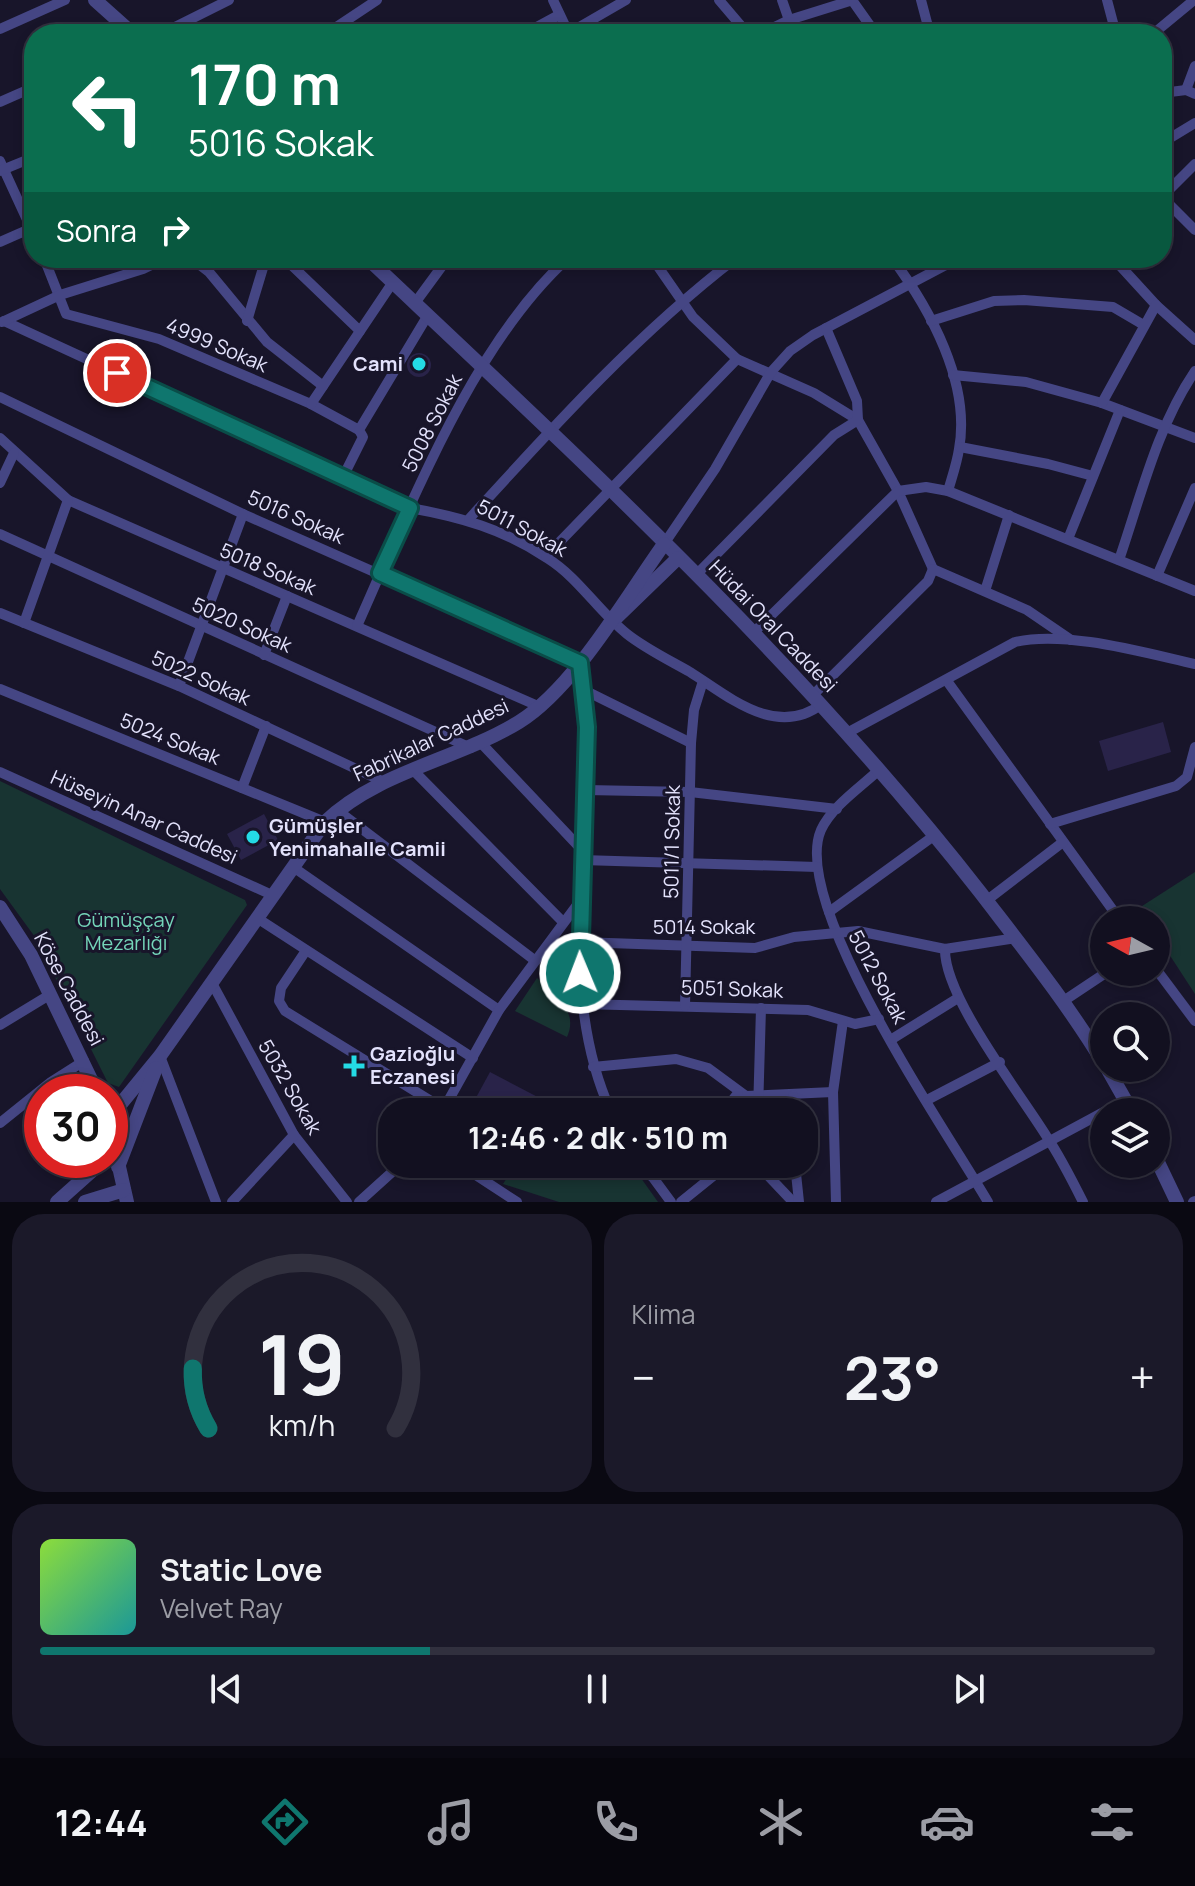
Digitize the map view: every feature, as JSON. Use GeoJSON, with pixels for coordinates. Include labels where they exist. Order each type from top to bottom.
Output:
{"type":"FeatureCollection","features":[{"type":"Feature","properties":{"kind":"street"},"geometry":{"type":"LineString","coordinates":[[0,29],[65,0]]}},
{"type":"Feature","properties":{"kind":"street"},"geometry":{"type":"LineString","coordinates":[[95,0],[122,24]]}},
{"type":"Feature","properties":{"kind":"street"},"geometry":{"type":"LineString","coordinates":[[181,24],[229,0]]}},
{"type":"Feature","properties":{"kind":"street"},"geometry":{"type":"LineString","coordinates":[[337,24],[359,5],[377,0]]}},
{"type":"Feature","properties":{"kind":"street"},"geometry":{"type":"LineString","coordinates":[[553,0],[564,24]]}},
{"type":"Feature","properties":{"kind":"street"},"geometry":{"type":"LineString","coordinates":[[586,24],[626,0]]}},
{"type":"Feature","properties":{"kind":"street"},"geometry":{"type":"LineString","coordinates":[[719,0],[739,24]]}},
{"type":"Feature","properties":{"kind":"street"},"geometry":{"type":"LineString","coordinates":[[782,0],[789,20]]}},
{"type":"Feature","properties":{"kind":"street"},"geometry":{"type":"LineString","coordinates":[[781,24],[852,0],[869,24]]}},
{"type":"Feature","properties":{"kind":"street"},"geometry":{"type":"LineString","coordinates":[[921,0],[927,24]]}},
{"type":"Feature","properties":{"kind":"street"},"geometry":{"type":"LineString","coordinates":[[1107,0],[1113,24]]}},
{"type":"Feature","properties":{"kind":"street"},"geometry":{"type":"LineString","coordinates":[[1165,24],[1194,0]]}},
{"type":"Feature","properties":{"kind":"street"},"geometry":{"type":"LineString","coordinates":[[542,24],[559,15]]}},
{"type":"Feature","properties":{"kind":"street"},"geometry":{"type":"LineString","coordinates":[[1190,92],[1195,66]]}},
{"type":"Feature","properties":{"kind":"street"},"geometry":{"type":"LineString","coordinates":[[0,102],[24,91]]}},
{"type":"Feature","properties":{"kind":"street"},"geometry":{"type":"LineString","coordinates":[[1172,137],[1195,123]]}},
{"type":"Feature","properties":{"kind":"street"},"geometry":{"type":"LineString","coordinates":[[24,160],[1,167],[24,212]]}},
{"type":"Feature","properties":{"kind":"street"},"geometry":{"type":"LineString","coordinates":[[1172,187],[1195,164]]}},
{"type":"Feature","properties":{"kind":"street"},"geometry":{"type":"LineString","coordinates":[[1172,207],[1195,230]]}},
{"type":"Feature","properties":{"kind":"street"},"geometry":{"type":"LineString","coordinates":[[0,242],[24,233]]}},
{"type":"Feature","properties":{"kind":"street","name":"4999 Sokak"},"geometry":{"type":"LineString","coordinates":[[48,268],[66,314],[159,339],[311,404],[359,430]]}},
{"type":"Feature","properties":{"kind":"street"},"geometry":{"type":"LineString","coordinates":[[2,322],[60,295],[145,268]]}},
{"type":"Feature","properties":{"kind":"street"},"geometry":{"type":"LineString","coordinates":[[204,268],[267,342],[323,386]]}},
{"type":"Feature","properties":{"kind":"street"},"geometry":{"type":"LineString","coordinates":[[247,321],[263,268]]}},
{"type":"Feature","properties":{"kind":"street"},"geometry":{"type":"LineString","coordinates":[[294,268],[360,331]]}},
{"type":"Feature","properties":{"kind":"street","name":"Hüdai Oral Caddesi"},"geometry":{"type":"LineString","coordinates":[[378,268],[696,575],[817,699],[935,835],[1016,938],[1090,1044]]}},
{"type":"Feature","properties":{"kind":"street"},"geometry":{"type":"LineString","coordinates":[[415,303],[441,268]]}},
{"type":"Feature","properties":{"kind":"street","name":"5008 Sokak"},"geometry":{"type":"LineString","coordinates":[[357,626],[436,449],[481,368],[557,268]]}},
{"type":"Feature","properties":{"kind":"street"},"geometry":{"type":"LineString","coordinates":[[659,268],[700,325],[737,359],[771,372],[858,420]]}},
{"type":"Feature","properties":{"kind":"street"},"geometry":{"type":"LineString","coordinates":[[469,519],[548,431],[681,300],[723,268]]}},
{"type":"Feature","properties":{"kind":"street"},"geometry":{"type":"LineString","coordinates":[[900,268],[931,321],[953,375],[961,415],[960,447],[948,491]]}},
{"type":"Feature","properties":{"kind":"street"},"geometry":{"type":"LineString","coordinates":[[664,544],[715,469],[771,372],[790,351],[826,328],[939,268]]}},
{"type":"Feature","properties":{"kind":"street"},"geometry":{"type":"LineString","coordinates":[[1122,268],[1156,305],[1195,340]]}},
{"type":"Feature","properties":{"kind":"street"},"geometry":{"type":"LineString","coordinates":[[311,404],[393,282]]}},
{"type":"Feature","properties":{"kind":"street"},"geometry":{"type":"LineString","coordinates":[[931,321],[994,301],[1024,300],[1113,307],[1142,324]]}},
{"type":"Feature","properties":{"kind":"street"},"geometry":{"type":"LineString","coordinates":[[1102,403],[1142,324],[1156,305]]}},
{"type":"Feature","properties":{"kind":"street"},"geometry":{"type":"LineString","coordinates":[[343,477],[363,437],[359,430],[428,315]]}},
{"type":"Feature","properties":{"kind":"street","name":"5011 Sokak"},"geometry":{"type":"LineString","coordinates":[[2,322],[410,508],[469,519],[546,556],[563,569],[627,634],[745,709],[770,716],[798,715],[811,712],[817,699]]}},
{"type":"Feature","properties":{"kind":"street"},"geometry":{"type":"LineString","coordinates":[[826,328],[857,401],[858,420],[898,491],[933,569],[1027,610],[1072,641]]}},
{"type":"Feature","properties":{"kind":"street"},"geometry":{"type":"LineString","coordinates":[[546,556],[737,359]]}},
{"type":"Feature","properties":{"kind":"street"},"geometry":{"type":"LineString","coordinates":[[1119,560],[1164,426],[1175,400],[1195,371]]}},
{"type":"Feature","properties":{"kind":"street"},"geometry":{"type":"LineString","coordinates":[[953,375],[1026,382],[1102,403],[1195,438]]}},
{"type":"Feature","properties":{"kind":"street","name":"5016 Sokak"},"geometry":{"type":"LineString","coordinates":[[0,397],[243,514],[580,663]]}},
{"type":"Feature","properties":{"kind":"street"},"geometry":{"type":"LineString","coordinates":[[1068,539],[1120,410]]}},
{"type":"Feature","properties":{"kind":"street"},"geometry":{"type":"LineString","coordinates":[[696,575],[834,435],[858,420]]}},
{"type":"Feature","properties":{"kind":"street","name":"5018 Sokak"},"geometry":{"type":"LineString","coordinates":[[0,438],[68,500],[538,706]]}},
{"type":"Feature","properties":{"kind":"street"},"geometry":{"type":"LineString","coordinates":[[960,447],[1093,476]]}},
{"type":"Feature","properties":{"kind":"street"},"geometry":{"type":"LineString","coordinates":[[0,483],[14,453]]}},
{"type":"Feature","properties":{"kind":"street"},"geometry":{"type":"LineString","coordinates":[[754,632],[898,491],[926,487],[948,491],[1194,589]]}},
{"type":"Feature","properties":{"kind":"street"},"geometry":{"type":"LineString","coordinates":[[1157,576],[1195,488]]}},
{"type":"Feature","properties":{"kind":"street"},"geometry":{"type":"LineString","coordinates":[[24,623],[68,500]]}},
{"type":"Feature","properties":{"kind":"street"},"geometry":{"type":"LineString","coordinates":[[179,686],[243,514]]}},
{"type":"Feature","properties":{"kind":"street"},"geometry":{"type":"LineString","coordinates":[[985,591],[1009,515]]}},
{"type":"Feature","properties":{"kind":"street","name":"5020 Sokak"},"geometry":{"type":"LineString","coordinates":[[0,534],[264,655],[476,745]]}},
{"type":"Feature","properties":{"kind":"street","name":"Fabrikalar Caddesi"},"geometry":{"type":"LineString","coordinates":[[128,1095],[160,1056],[325,822],[337,810],[384,782],[476,745],[522,720],[580,663],[664,544]]}},
{"type":"Feature","properties":{"kind":"street","name":"Fabrikalar Caddesi"},"geometry":{"type":"LineString","coordinates":[[613,620],[626,612],[678,558]]}},
{"type":"Feature","properties":{"kind":"street"},"geometry":{"type":"LineString","coordinates":[[817,699],[928,581],[933,569]]}},
{"type":"Feature","properties":{"kind":"street"},"geometry":{"type":"LineString","coordinates":[[264,655],[287,596]]}},
{"type":"Feature","properties":{"kind":"street","name":"5022 Sokak"},"geometry":{"type":"LineString","coordinates":[[0,613],[179,686],[384,782]]}},
{"type":"Feature","properties":{"kind":"street"},"geometry":{"type":"LineString","coordinates":[[847,733],[1015,642],[1028,639],[1072,641],[1195,664]]}},
{"type":"Feature","properties":{"kind":"street"},"geometry":{"type":"LineString","coordinates":[[580,663],[587,727],[579,942],[581,1004],[593,1067],[605,1098]]}},
{"type":"Feature","properties":{"kind":"street","name":"5011/1 Sokak"},"geometry":{"type":"LineString","coordinates":[[685,1006],[691,743],[694,710],[703,681]]}},
{"type":"Feature","properties":{"kind":"street"},"geometry":{"type":"LineString","coordinates":[[947,681],[1110,906]]}},
{"type":"Feature","properties":{"kind":"street","name":"5024 Sokak"},"geometry":{"type":"LineString","coordinates":[[0,689],[325,822]]}},
{"type":"Feature","properties":{"kind":"street"},"geometry":{"type":"LineString","coordinates":[[582,689],[691,743]]}},
{"type":"Feature","properties":{"kind":"street"},"geometry":{"type":"LineString","coordinates":[[242,788],[266,726]]}},
{"type":"Feature","properties":{"kind":"street"},"geometry":{"type":"LineString","coordinates":[[476,745],[583,856],[690,865],[817,867]]}},
{"type":"Feature","properties":{"kind":"street"},"geometry":{"type":"LineString","coordinates":[[1050,824],[1176,786],[1187,777],[1195,747]]}},
{"type":"Feature","properties":{"kind":"street","name":"5012 Sokak"},"geometry":{"type":"LineString","coordinates":[[880,769],[837,809],[821,830],[817,867],[833,931],[879,1019],[988,1202]]}},
{"type":"Feature","properties":{"kind":"street"},"geometry":{"type":"LineString","coordinates":[[414,771],[563,922]]}},
{"type":"Feature","properties":{"kind":"street","name":"Hüseyin Anar Caddesi"},"geometry":{"type":"LineString","coordinates":[[0,772],[272,895]]}},
{"type":"Feature","properties":{"kind":"street"},"geometry":{"type":"LineString","coordinates":[[586,790],[690,792],[837,809]]}},
{"type":"Feature","properties":{"kind":"street"},"geometry":{"type":"LineString","coordinates":[[337,810],[533,959]]}},
{"type":"Feature","properties":{"kind":"street"},"geometry":{"type":"LineString","coordinates":[[829,912],[935,835]]}},
{"type":"Feature","properties":{"kind":"street"},"geometry":{"type":"LineString","coordinates":[[986,901],[1063,842]]}},
{"type":"Feature","properties":{"kind":"street"},"geometry":{"type":"LineString","coordinates":[[293,867],[499,1010]]}},
{"type":"Feature","properties":{"kind":"street"},"geometry":{"type":"LineString","coordinates":[[450,1098],[499,1010],[533,959],[580,901]]}},
{"type":"Feature","properties":{"kind":"street","name":"Köse Caddesi"},"geometry":{"type":"LineString","coordinates":[[0,907],[5,925],[51,994],[89,1074]]}},
{"type":"Feature","properties":{"kind":"street"},"geometry":{"type":"LineString","coordinates":[[257,918],[305,952],[473,1058]]}},
{"type":"Feature","properties":{"kind":"street","name":"5014 Sokak"},"geometry":{"type":"LineString","coordinates":[[579,942],[755,948],[833,931],[858,931],[945,949],[1016,938]]}},
{"type":"Feature","properties":{"kind":"street"},"geometry":{"type":"LineString","coordinates":[[945,949],[945,962],[958,998],[1050,1141],[1083,1202]]}},
{"type":"Feature","properties":{"kind":"street"},"geometry":{"type":"LineString","coordinates":[[305,952],[281,988],[279,1001],[285,1011],[424,1098]]}},
{"type":"Feature","properties":{"kind":"street","name":"5032 Sokak"},"geometry":{"type":"LineString","coordinates":[[212,983],[294,1135],[347,1202]]}},
{"type":"Feature","properties":{"kind":"street"},"geometry":{"type":"LineString","coordinates":[[1062,1002],[1090,983]]}},
{"type":"Feature","properties":{"kind":"street"},"geometry":{"type":"LineString","coordinates":[[1169,986],[1195,1021]]}},
{"type":"Feature","properties":{"kind":"street"},"geometry":{"type":"LineString","coordinates":[[0,1025],[51,994]]}},
{"type":"Feature","properties":{"kind":"street"},"geometry":{"type":"LineString","coordinates":[[892,1039],[958,998]]}},
{"type":"Feature","properties":{"kind":"street","name":"5051 Sokak"},"geometry":{"type":"LineString","coordinates":[[581,1004],[808,1010],[855,1024],[879,1019]]}},
{"type":"Feature","properties":{"kind":"street"},"geometry":{"type":"LineString","coordinates":[[758,1097],[761,1008]]}},
{"type":"Feature","properties":{"kind":"street"},"geometry":{"type":"LineString","coordinates":[[836,1202],[833,1092],[843,1021]]}},
{"type":"Feature","properties":{"kind":"street"},"geometry":{"type":"LineString","coordinates":[[160,1056],[216,1202]]}},
{"type":"Feature","properties":{"kind":"street","name":"Fabrikalar Caddesi"},"geometry":{"type":"LineString","coordinates":[[128,1123],[160,1056]]}},
{"type":"Feature","properties":{"kind":"street"},"geometry":{"type":"LineString","coordinates":[[593,1067],[652,1059],[687,1061],[708,1068],[738,1093],[758,1097],[833,1092]]}},
{"type":"Feature","properties":{"kind":"street"},"geometry":{"type":"LineString","coordinates":[[0,1123],[51,1082],[84,1061]]}},
{"type":"Feature","properties":{"kind":"street"},"geometry":{"type":"LineString","coordinates":[[927,1100],[1000,1062]]}},
{"type":"Feature","properties":{"kind":"street"},"geometry":{"type":"LineString","coordinates":[[734,1098],[738,1093]]}},
{"type":"Feature","properties":{"kind":"street"},"geometry":{"type":"LineString","coordinates":[[936,1202],[1050,1141],[1090,1123]]}},
{"type":"Feature","properties":{"kind":"street"},"geometry":{"type":"LineString","coordinates":[[232,1202],[294,1135]]}},
{"type":"Feature","properties":{"kind":"street","name":"Fabrikalar Caddesi"},"geometry":{"type":"LineString","coordinates":[[57,1202],[86,1178]]}},
{"type":"Feature","properties":{"kind":"street"},"geometry":{"type":"LineString","coordinates":[[359,1202],[386,1178]]}},
{"type":"Feature","properties":{"kind":"street"},"geometry":{"type":"LineString","coordinates":[[480,1178],[517,1202]]}},
{"type":"Feature","properties":{"kind":"street"},"geometry":{"type":"LineString","coordinates":[[653,1178],[671,1202]]}},
{"type":"Feature","properties":{"kind":"street"},"geometry":{"type":"LineString","coordinates":[[681,1202],[711,1178]]}},
{"type":"Feature","properties":{"kind":"street"},"geometry":{"type":"LineString","coordinates":[[771,1178],[796,1202]]}},
{"type":"Feature","properties":{"kind":"street"},"geometry":{"type":"LineString","coordinates":[[795,1178],[796,1202]]}},
{"type":"Feature","properties":{"kind":"street"},"geometry":{"type":"LineString","coordinates":[[1166,1178],[1177,1202]]}},
{"type":"Feature","properties":{"kind":"street"},"geometry":{"type":"LineString","coordinates":[[85,1202],[126,1196]]}},
{"type":"Feature","properties":{"kind":"green space","name":"Gümüşçay Mezarlığı"},"geometry":{"type":"Polygon","coordinates":[[[0,781],[245,900],[247,905],[128,1074],[104,1074],[35,937],[0,889],[0,781]]]}},
{"type":"Feature","properties":{"kind":"green space"},"geometry":{"type":"Polygon","coordinates":[[[1195,872],[1195,994],[1170,956],[1170,906],[1142,906],[1195,872]]]}},
{"type":"Feature","properties":{"kind":"green space"},"geometry":{"type":"Polygon","coordinates":[[[568,934],[572,942],[568,978],[546,967],[548,959],[568,934]]]}},
{"type":"Feature","properties":{"kind":"green space"},"geometry":{"type":"Polygon","coordinates":[[[537,978],[568,1011],[570,1028],[567,1037],[515,1011],[537,978]]]}},
{"type":"Feature","properties":{"kind":"green space"},"geometry":{"type":"Polygon","coordinates":[[[507,1178],[641,1178],[658,1202],[559,1202],[503,1184],[507,1178]]]}},
{"type":"Feature","properties":{"kind":"building","name":"Cami"},"geometry":{"type":"Polygon","coordinates":[[[419,353],[430,360],[431,365],[424,376],[419,377],[408,370],[407,365],[414,354],[419,353]]]}},
{"type":"Feature","properties":{"kind":"building"},"geometry":{"type":"Polygon","coordinates":[[[1163,722],[1171,752],[1108,771],[1099,741],[1163,722]]]}},
{"type":"Feature","properties":{"kind":"building","name":"Gümüşler Yenimahalle Camii"},"geometry":{"type":"Polygon","coordinates":[[[264,814],[278,840],[241,860],[227,834],[264,814]]]}},
{"type":"Feature","properties":{"kind":"building"},"geometry":{"type":"Polygon","coordinates":[[[490,1072],[540,1098],[476,1098],[490,1072]]]}},
{"type":"Feature","properties":{"kind":"place","name":"Cami"},"geometry":{"type":"Point","coordinates":[419,364]}},
{"type":"Feature","properties":{"kind":"place","name":"Gümüşler Yenimahalle Camii"},"geometry":{"type":"Point","coordinates":[253,837]}},
{"type":"Feature","properties":{"kind":"place","name":"Gazioğlu Eczanesi"},"geometry":{"type":"Point","coordinates":[354,1066]}},
{"type":"Feature","properties":{"kind":"route"},"geometry":{"type":"LineString","coordinates":[[117,373],[410,508],[380,573],[580,663],[587,727],[580,973]]}}]}
